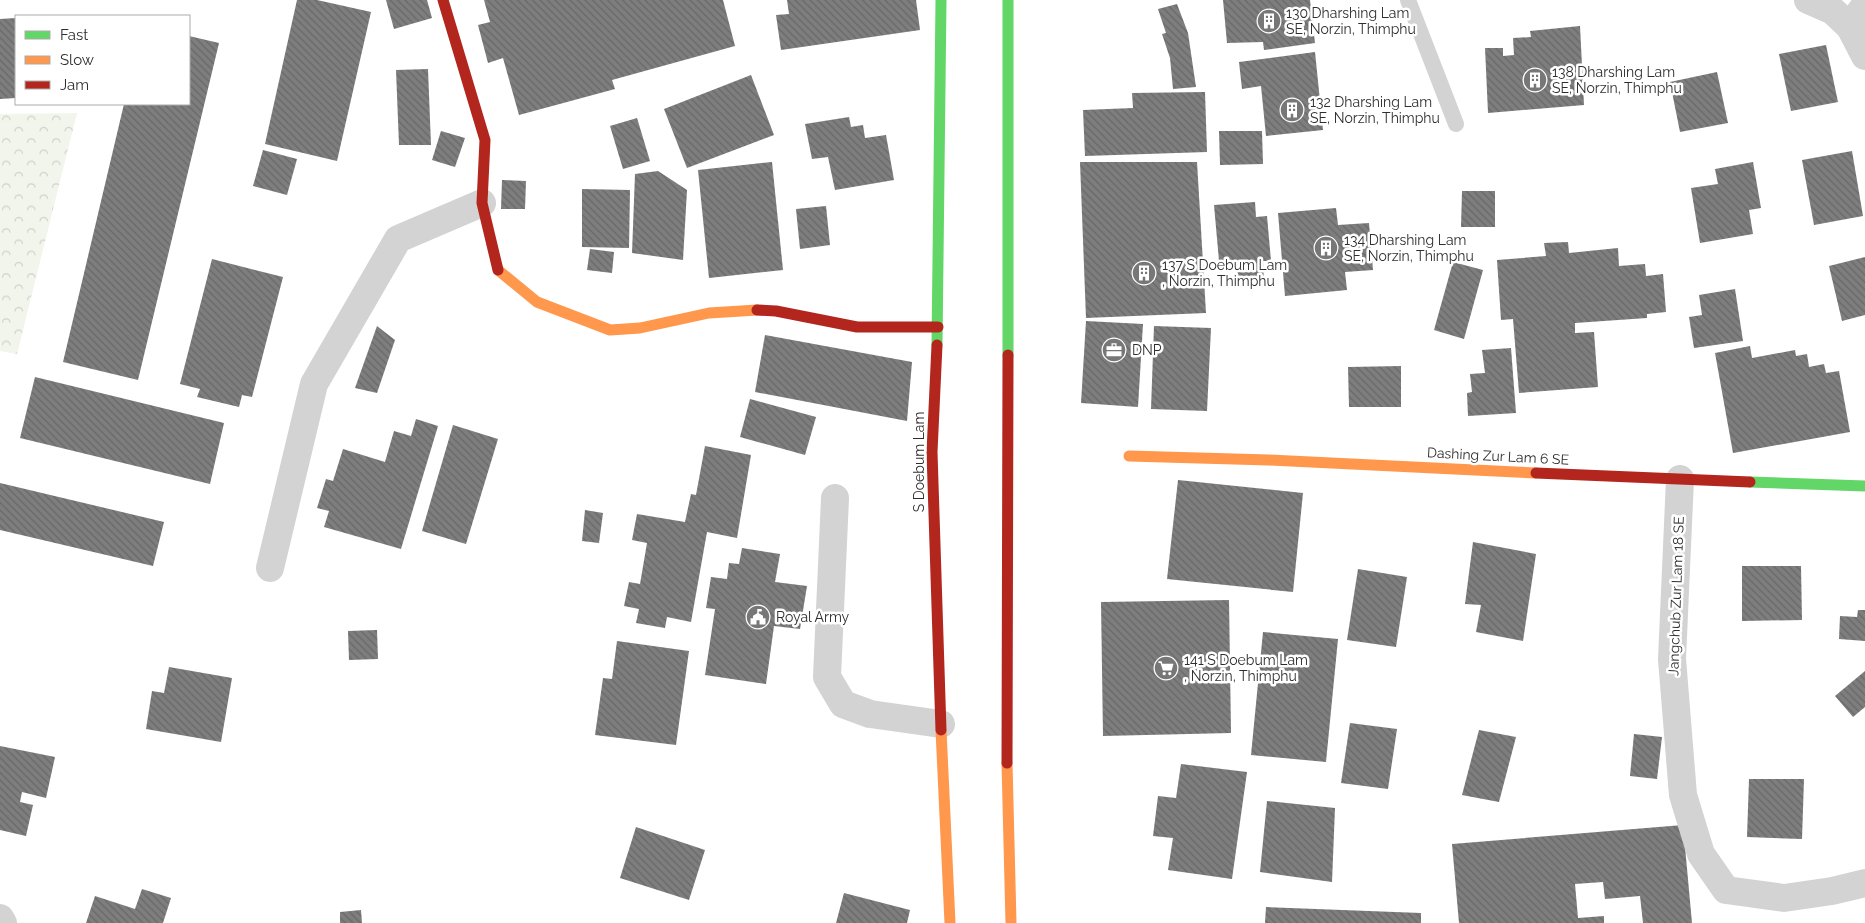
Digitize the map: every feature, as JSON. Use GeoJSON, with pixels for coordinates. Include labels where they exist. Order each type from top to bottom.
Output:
{"type":"FeatureCollection","features":[{"type":"Feature","properties":{"kind":"main road"},"geometry":{"type":"LineString","coordinates":[[443,0],[485,140],[482,203],[498,270],[537,302],[610,330],[640,328],[709,313],[753,310],[776,311],[857,327],[938,327]]}},
{"type":"Feature","properties":{"kind":"main road","name":"S Doebum Lam"},"geometry":{"type":"LineString","coordinates":[[941,0],[938,327],[932,452],[950,923]]}},
{"type":"Feature","properties":{"kind":"main road"},"geometry":{"type":"LineString","coordinates":[[1008,0],[1007,781],[1011,923]]}},
{"type":"Feature","properties":{"kind":"main road","name":"Dashing Zur Lam 6 SE"},"geometry":{"type":"LineString","coordinates":[[1129,456],[1269,460],[1865,486]]}},
{"type":"Feature","properties":{"kind":"street"},"geometry":{"type":"LineString","coordinates":[[1808,0],[1833,11],[1850,27],[1865,56]]}},
{"type":"Feature","properties":{"kind":"street"},"geometry":{"type":"LineString","coordinates":[[1850,27],[1865,5]]}},
{"type":"Feature","properties":{"kind":"street"},"geometry":{"type":"LineString","coordinates":[[270,568],[314,384],[319,375],[398,239],[482,203]]}},
{"type":"Feature","properties":{"kind":"street","name":"Jangchub Zur Lam 18 SE"},"geometry":{"type":"LineString","coordinates":[[1680,479],[1672,659],[1683,795],[1701,854],[1726,890],[1784,898],[1832,891],[1865,883]]}},
{"type":"Feature","properties":{"kind":"street"},"geometry":{"type":"LineString","coordinates":[[835,498],[827,677],[843,704],[870,714],[941,724]]}},
{"type":"Feature","properties":{"kind":"street"},"geometry":{"type":"LineString","coordinates":[[0,918],[3,923]]}},
{"type":"Feature","properties":{"kind":"lane"},"geometry":{"type":"LineString","coordinates":[[1408,0],[1456,124]]}},
{"type":"Feature","properties":{"kind":"green space"},"geometry":{"type":"Polygon","coordinates":[[[77,113],[17,354],[0,351],[0,114],[77,113]]]}},
{"type":"Feature","properties":{"kind":"building"},"geometry":{"type":"Polygon","coordinates":[[[297,0],[317,0],[371,12],[337,161],[265,144],[297,0]]]}},
{"type":"Feature","properties":{"kind":"building"},"geometry":{"type":"Polygon","coordinates":[[[386,0],[427,0],[432,18],[394,29],[386,0]]]}},
{"type":"Feature","properties":{"kind":"building"},"geometry":{"type":"Polygon","coordinates":[[[484,0],[723,0],[735,46],[612,80],[615,89],[519,115],[503,58],[488,63],[478,25],[490,22],[484,0]]]}},
{"type":"Feature","properties":{"kind":"building"},"geometry":{"type":"Polygon","coordinates":[[[787,0],[916,0],[920,30],[781,50],[776,15],[789,14],[787,0]]]}},
{"type":"Feature","properties":{"kind":"building","name":"130 Dharshing Lam SE, Norzin, Thimphu"},"geometry":{"type":"Polygon","coordinates":[[[1223,0],[1310,0],[1315,43],[1264,50],[1263,42],[1227,43],[1223,0]]]}},
{"type":"Feature","properties":{"kind":"building"},"geometry":{"type":"Polygon","coordinates":[[[1177,4],[1188,33],[1196,87],[1173,89],[1170,58],[1162,34],[1166,33],[1158,9],[1177,4]]]}},
{"type":"Feature","properties":{"kind":"building"},"geometry":{"type":"Polygon","coordinates":[[[15,18],[15,98],[0,99],[0,19],[15,18]]]}},
{"type":"Feature","properties":{"kind":"building","name":"138 Dharshing Lam SE, Norzin, Thimphu"},"geometry":{"type":"Polygon","coordinates":[[[1580,26],[1584,105],[1488,113],[1485,48],[1503,48],[1503,56],[1514,55],[1513,38],[1531,37],[1530,31],[1580,26]]]}},
{"type":"Feature","properties":{"kind":"building"},"geometry":{"type":"Polygon","coordinates":[[[190,36],[219,43],[138,380],[63,362],[124,105],[190,105],[190,36]]]}},
{"type":"Feature","properties":{"kind":"building"},"geometry":{"type":"Polygon","coordinates":[[[1826,45],[1838,102],[1791,111],[1779,54],[1826,45]]]}},
{"type":"Feature","properties":{"kind":"building","name":"132 Dharshing Lam SE, Norzin, Thimphu"},"geometry":{"type":"Polygon","coordinates":[[[1315,52],[1323,130],[1266,136],[1261,86],[1242,89],[1239,62],[1315,52]]]}},
{"type":"Feature","properties":{"kind":"building"},"geometry":{"type":"Polygon","coordinates":[[[428,69],[431,145],[399,145],[396,70],[428,69]]]}},
{"type":"Feature","properties":{"kind":"building"},"geometry":{"type":"Polygon","coordinates":[[[1717,72],[1728,123],[1680,132],[1670,82],[1717,72]]]}},
{"type":"Feature","properties":{"kind":"building"},"geometry":{"type":"Polygon","coordinates":[[[751,75],[774,135],[687,168],[664,109],[751,75]]]}},
{"type":"Feature","properties":{"kind":"building"},"geometry":{"type":"Polygon","coordinates":[[[1205,92],[1207,152],[1085,156],[1083,110],[1133,108],[1132,93],[1205,92]]]}},
{"type":"Feature","properties":{"kind":"building"},"geometry":{"type":"Polygon","coordinates":[[[849,117],[851,127],[863,125],[865,138],[886,135],[894,180],[835,190],[828,157],[812,159],[805,124],[849,117]]]}},
{"type":"Feature","properties":{"kind":"building"},"geometry":{"type":"Polygon","coordinates":[[[637,118],[650,161],[623,169],[610,126],[637,118]]]}},
{"type":"Feature","properties":{"kind":"building"},"geometry":{"type":"Polygon","coordinates":[[[441,131],[465,138],[455,167],[432,160],[441,131]]]}},
{"type":"Feature","properties":{"kind":"building"},"geometry":{"type":"Polygon","coordinates":[[[1219,131],[1262,131],[1263,164],[1220,165],[1219,131]]]}},
{"type":"Feature","properties":{"kind":"building"},"geometry":{"type":"Polygon","coordinates":[[[263,150],[297,159],[287,195],[253,186],[263,150]]]}},
{"type":"Feature","properties":{"kind":"building"},"geometry":{"type":"Polygon","coordinates":[[[1852,151],[1863,216],[1814,225],[1802,160],[1852,151]]]}},
{"type":"Feature","properties":{"kind":"building"},"geometry":{"type":"Polygon","coordinates":[[[772,162],[783,270],[709,278],[698,170],[772,162]]]}},
{"type":"Feature","properties":{"kind":"building","name":"137 S Doebum Lam , Norzin, Thimphu"},"geometry":{"type":"Polygon","coordinates":[[[1080,162],[1197,162],[1206,313],[1086,318],[1080,162]]]}},
{"type":"Feature","properties":{"kind":"building"},"geometry":{"type":"Polygon","coordinates":[[[1753,162],[1761,208],[1749,210],[1753,234],[1700,243],[1691,188],[1718,184],[1715,169],[1753,162]]]}},
{"type":"Feature","properties":{"kind":"building"},"geometry":{"type":"Polygon","coordinates":[[[658,171],[687,190],[683,260],[632,253],[635,174],[658,171]]]}},
{"type":"Feature","properties":{"kind":"building"},"geometry":{"type":"Polygon","coordinates":[[[502,180],[526,181],[525,209],[501,209],[502,180]]]}},
{"type":"Feature","properties":{"kind":"building"},"geometry":{"type":"Polygon","coordinates":[[[582,189],[630,190],[629,248],[582,247],[582,189]]]}},
{"type":"Feature","properties":{"kind":"building"},"geometry":{"type":"Polygon","coordinates":[[[1462,191],[1495,191],[1495,227],[1461,227],[1462,191]]]}},
{"type":"Feature","properties":{"kind":"building"},"geometry":{"type":"Polygon","coordinates":[[[1255,202],[1256,217],[1267,216],[1271,261],[1263,261],[1264,284],[1239,286],[1236,260],[1219,261],[1214,205],[1255,202]]]}},
{"type":"Feature","properties":{"kind":"building"},"geometry":{"type":"Polygon","coordinates":[[[826,206],[830,245],[800,249],[796,209],[826,206]]]}},
{"type":"Feature","properties":{"kind":"building","name":"134 Dharshing Lam SE, Norzin, Thimphu"},"geometry":{"type":"Polygon","coordinates":[[[1336,208],[1338,225],[1369,223],[1373,270],[1345,272],[1347,290],[1285,296],[1278,213],[1336,208]]]}},
{"type":"Feature","properties":{"kind":"building"},"geometry":{"type":"Polygon","coordinates":[[[1568,242],[1569,253],[1618,248],[1619,266],[1645,264],[1646,276],[1663,274],[1666,312],[1647,314],[1647,318],[1575,323],[1575,333],[1594,332],[1598,387],[1519,393],[1513,319],[1501,320],[1497,260],[1546,256],[1544,243],[1568,242]]]}},
{"type":"Feature","properties":{"kind":"building"},"geometry":{"type":"Polygon","coordinates":[[[590,249],[614,252],[612,273],[587,270],[590,249]]]}},
{"type":"Feature","properties":{"kind":"building"},"geometry":{"type":"Polygon","coordinates":[[[1865,257],[1865,315],[1842,321],[1829,266],[1865,257]]]}},
{"type":"Feature","properties":{"kind":"building"},"geometry":{"type":"Polygon","coordinates":[[[212,259],[283,277],[252,397],[242,395],[239,407],[197,397],[200,389],[180,384],[212,259]]]}},
{"type":"Feature","properties":{"kind":"building"},"geometry":{"type":"Polygon","coordinates":[[[1453,262],[1483,270],[1464,339],[1434,330],[1453,262]]]}},
{"type":"Feature","properties":{"kind":"building"},"geometry":{"type":"Polygon","coordinates":[[[1735,289],[1743,341],[1694,348],[1689,317],[1702,315],[1699,295],[1735,289]]]}},
{"type":"Feature","properties":{"kind":"building"},"geometry":{"type":"Polygon","coordinates":[[[1086,321],[1143,324],[1138,407],[1081,403],[1086,321]]]}},
{"type":"Feature","properties":{"kind":"building"},"geometry":{"type":"Polygon","coordinates":[[[377,326],[395,340],[377,393],[355,388],[377,326]]]}},
{"type":"Feature","properties":{"kind":"building"},"geometry":{"type":"Polygon","coordinates":[[[1154,326],[1211,328],[1207,411],[1151,409],[1154,326]]]}},
{"type":"Feature","properties":{"kind":"building"},"geometry":{"type":"Polygon","coordinates":[[[765,335],[912,362],[907,421],[755,392],[765,335]]]}},
{"type":"Feature","properties":{"kind":"building"},"geometry":{"type":"Polygon","coordinates":[[[1750,346],[1752,358],[1795,350],[1796,356],[1807,354],[1809,367],[1824,364],[1826,373],[1839,371],[1850,432],[1733,453],[1715,353],[1750,346]]]}},
{"type":"Feature","properties":{"kind":"building"},"geometry":{"type":"Polygon","coordinates":[[[1511,348],[1516,413],[1468,416],[1467,393],[1472,392],[1470,374],[1485,373],[1482,350],[1511,348]]]}},
{"type":"Feature","properties":{"kind":"building"},"geometry":{"type":"Polygon","coordinates":[[[1401,366],[1401,407],[1349,407],[1348,367],[1401,366]]]}},
{"type":"Feature","properties":{"kind":"building"},"geometry":{"type":"Polygon","coordinates":[[[35,377],[224,423],[210,484],[20,438],[35,377]]]}},
{"type":"Feature","properties":{"kind":"building"},"geometry":{"type":"Polygon","coordinates":[[[750,399],[816,417],[805,455],[740,437],[750,399]]]}},
{"type":"Feature","properties":{"kind":"building"},"geometry":{"type":"Polygon","coordinates":[[[416,419],[438,426],[401,549],[324,527],[329,511],[317,508],[326,479],[333,481],[343,449],[385,462],[394,431],[411,436],[416,419]]]}},
{"type":"Feature","properties":{"kind":"building"},"geometry":{"type":"Polygon","coordinates":[[[453,425],[498,439],[466,544],[422,531],[453,425]]]}},
{"type":"Feature","properties":{"kind":"building"},"geometry":{"type":"Polygon","coordinates":[[[705,446],[751,455],[737,538],[707,532],[691,622],[667,617],[665,628],[636,623],[639,609],[624,606],[629,582],[640,584],[647,543],[632,540],[637,514],[685,522],[691,494],[696,495],[705,446]]]}},
{"type":"Feature","properties":{"kind":"building"},"geometry":{"type":"Polygon","coordinates":[[[1178,480],[1303,493],[1293,592],[1167,579],[1178,480]]]}},
{"type":"Feature","properties":{"kind":"building"},"geometry":{"type":"Polygon","coordinates":[[[0,483],[164,522],[153,566],[0,530],[0,483]]]}},
{"type":"Feature","properties":{"kind":"building"},"geometry":{"type":"Polygon","coordinates":[[[585,510],[603,513],[599,543],[582,541],[585,510]]]}},
{"type":"Feature","properties":{"kind":"building"},"geometry":{"type":"Polygon","coordinates":[[[1473,542],[1536,554],[1523,641],[1476,632],[1481,605],[1465,604],[1473,542]]]}},
{"type":"Feature","properties":{"kind":"building","name":"Royal Army"},"geometry":{"type":"Polygon","coordinates":[[[742,548],[780,554],[775,582],[807,586],[800,629],[774,626],[766,684],[705,675],[715,609],[706,608],[711,577],[727,579],[729,563],[739,564],[742,548]]]}},
{"type":"Feature","properties":{"kind":"building"},"geometry":{"type":"Polygon","coordinates":[[[1742,566],[1801,566],[1802,620],[1742,621],[1742,566]]]}},
{"type":"Feature","properties":{"kind":"building"},"geometry":{"type":"Polygon","coordinates":[[[1358,569],[1407,577],[1396,647],[1347,640],[1358,569]]]}},
{"type":"Feature","properties":{"kind":"building","name":"141 S Doebum Lam , Norzin, Thimphu"},"geometry":{"type":"Polygon","coordinates":[[[1229,600],[1231,733],[1103,736],[1101,602],[1229,600]]]}},
{"type":"Feature","properties":{"kind":"building"},"geometry":{"type":"Polygon","coordinates":[[[1858,610],[1865,610],[1865,641],[1839,639],[1840,616],[1857,617],[1858,610]]]}},
{"type":"Feature","properties":{"kind":"building"},"geometry":{"type":"Polygon","coordinates":[[[377,630],[378,659],[349,660],[348,631],[377,630]]]}},
{"type":"Feature","properties":{"kind":"building"},"geometry":{"type":"Polygon","coordinates":[[[1263,632],[1338,639],[1326,762],[1251,755],[1263,632]]]}},
{"type":"Feature","properties":{"kind":"building"},"geometry":{"type":"Polygon","coordinates":[[[617,641],[689,651],[676,745],[595,735],[603,678],[612,679],[617,641]]]}},
{"type":"Feature","properties":{"kind":"building"},"geometry":{"type":"Polygon","coordinates":[[[169,667],[232,678],[221,742],[146,729],[152,691],[164,693],[169,667]]]}},
{"type":"Feature","properties":{"kind":"building"},"geometry":{"type":"Polygon","coordinates":[[[1865,671],[1865,707],[1853,717],[1835,696],[1865,671]]]}},
{"type":"Feature","properties":{"kind":"building"},"geometry":{"type":"Polygon","coordinates":[[[1350,723],[1397,729],[1388,789],[1341,783],[1350,723]]]}},
{"type":"Feature","properties":{"kind":"building"},"geometry":{"type":"Polygon","coordinates":[[[1479,730],[1516,737],[1499,802],[1462,795],[1479,730]]]}},
{"type":"Feature","properties":{"kind":"building"},"geometry":{"type":"Polygon","coordinates":[[[1634,734],[1662,737],[1657,779],[1630,776],[1634,734]]]}},
{"type":"Feature","properties":{"kind":"building"},"geometry":{"type":"Polygon","coordinates":[[[0,746],[55,757],[46,798],[22,792],[20,802],[33,805],[26,836],[0,830],[0,746]]]}},
{"type":"Feature","properties":{"kind":"building"},"geometry":{"type":"Polygon","coordinates":[[[1181,764],[1247,772],[1232,879],[1168,870],[1173,838],[1153,836],[1158,796],[1176,798],[1181,764]]]}},
{"type":"Feature","properties":{"kind":"building"},"geometry":{"type":"Polygon","coordinates":[[[1749,779],[1804,779],[1802,839],[1747,837],[1749,779]]]}},
{"type":"Feature","properties":{"kind":"building"},"geometry":{"type":"Polygon","coordinates":[[[1267,801],[1335,808],[1332,882],[1260,872],[1267,801]]]}},
{"type":"Feature","properties":{"kind":"building"},"geometry":{"type":"Polygon","coordinates":[[[1683,825],[1692,923],[1643,923],[1640,896],[1605,899],[1603,882],[1575,884],[1578,918],[1604,916],[1604,923],[1459,923],[1452,844],[1683,825]]]}},
{"type":"Feature","properties":{"kind":"building"},"geometry":{"type":"Polygon","coordinates":[[[636,827],[705,850],[689,900],[620,878],[636,827]]]}},
{"type":"Feature","properties":{"kind":"building"},"geometry":{"type":"Polygon","coordinates":[[[142,889],[171,898],[163,923],[86,923],[95,896],[135,909],[142,889]]]}},
{"type":"Feature","properties":{"kind":"building"},"geometry":{"type":"Polygon","coordinates":[[[844,893],[910,910],[907,923],[836,923],[844,893]]]}},
{"type":"Feature","properties":{"kind":"building"},"geometry":{"type":"Polygon","coordinates":[[[1266,907],[1421,913],[1421,923],[1265,923],[1266,907]]]}},
{"type":"Feature","properties":{"kind":"building"},"geometry":{"type":"Polygon","coordinates":[[[361,910],[362,923],[340,923],[340,912],[361,910]]]}},
{"type":"Feature","properties":{"kind":"traffic: fast"},"geometry":{"type":"LineString","coordinates":[[937,345],[941,0]]}},
{"type":"Feature","properties":{"kind":"traffic: fast"},"geometry":{"type":"LineString","coordinates":[[1008,0],[1008,355]]}},
{"type":"Feature","properties":{"kind":"traffic: fast"},"geometry":{"type":"LineString","coordinates":[[1750,482],[1865,486]]}},
{"type":"Feature","properties":{"kind":"traffic: slow"},"geometry":{"type":"LineString","coordinates":[[498,270],[537,302],[610,330],[640,328],[709,313],[757,310]]}},
{"type":"Feature","properties":{"kind":"traffic: slow"},"geometry":{"type":"LineString","coordinates":[[1129,456],[1269,460],[1536,473]]}},
{"type":"Feature","properties":{"kind":"traffic: slow"},"geometry":{"type":"LineString","coordinates":[[941,730],[950,923]]}},
{"type":"Feature","properties":{"kind":"traffic: slow"},"geometry":{"type":"LineString","coordinates":[[1007,763],[1011,923]]}},
{"type":"Feature","properties":{"kind":"traffic: jam"},"geometry":{"type":"LineString","coordinates":[[443,0],[485,140],[482,203],[498,270]]}},
{"type":"Feature","properties":{"kind":"traffic: jam"},"geometry":{"type":"LineString","coordinates":[[757,310],[776,311],[857,327],[938,327]]}},
{"type":"Feature","properties":{"kind":"traffic: jam"},"geometry":{"type":"LineString","coordinates":[[937,345],[932,452],[941,730]]}},
{"type":"Feature","properties":{"kind":"traffic: jam"},"geometry":{"type":"LineString","coordinates":[[1007,763],[1008,355]]}},
{"type":"Feature","properties":{"kind":"traffic: jam"},"geometry":{"type":"LineString","coordinates":[[1536,473],[1750,482]]}},
{"type":"Feature","properties":{"kind":"place","name":"130 Dharshing Lam SE, Norzin, Thimphu"},"geometry":{"type":"Point","coordinates":[1269,21]}},
{"type":"Feature","properties":{"kind":"place","name":"138 Dharshing Lam SE, Norzin, Thimphu"},"geometry":{"type":"Point","coordinates":[1535,80]}},
{"type":"Feature","properties":{"kind":"place","name":"132 Dharshing Lam SE, Norzin, Thimphu"},"geometry":{"type":"Point","coordinates":[1292,110]}},
{"type":"Feature","properties":{"kind":"place","name":"134 Dharshing Lam SE, Norzin, Thimphu"},"geometry":{"type":"Point","coordinates":[1326,248]}},
{"type":"Feature","properties":{"kind":"place","name":"137 S Doebum Lam , Norzin, Thimphu"},"geometry":{"type":"Point","coordinates":[1144,273]}},
{"type":"Feature","properties":{"kind":"place","name":"DNP"},"geometry":{"type":"Point","coordinates":[1114,350]}},
{"type":"Feature","properties":{"kind":"place","name":"Royal Army"},"geometry":{"type":"Point","coordinates":[758,617]}},
{"type":"Feature","properties":{"kind":"place","name":"141 S Doebum Lam , Norzin, Thimphu"},"geometry":{"type":"Point","coordinates":[1166,668]}}]}
